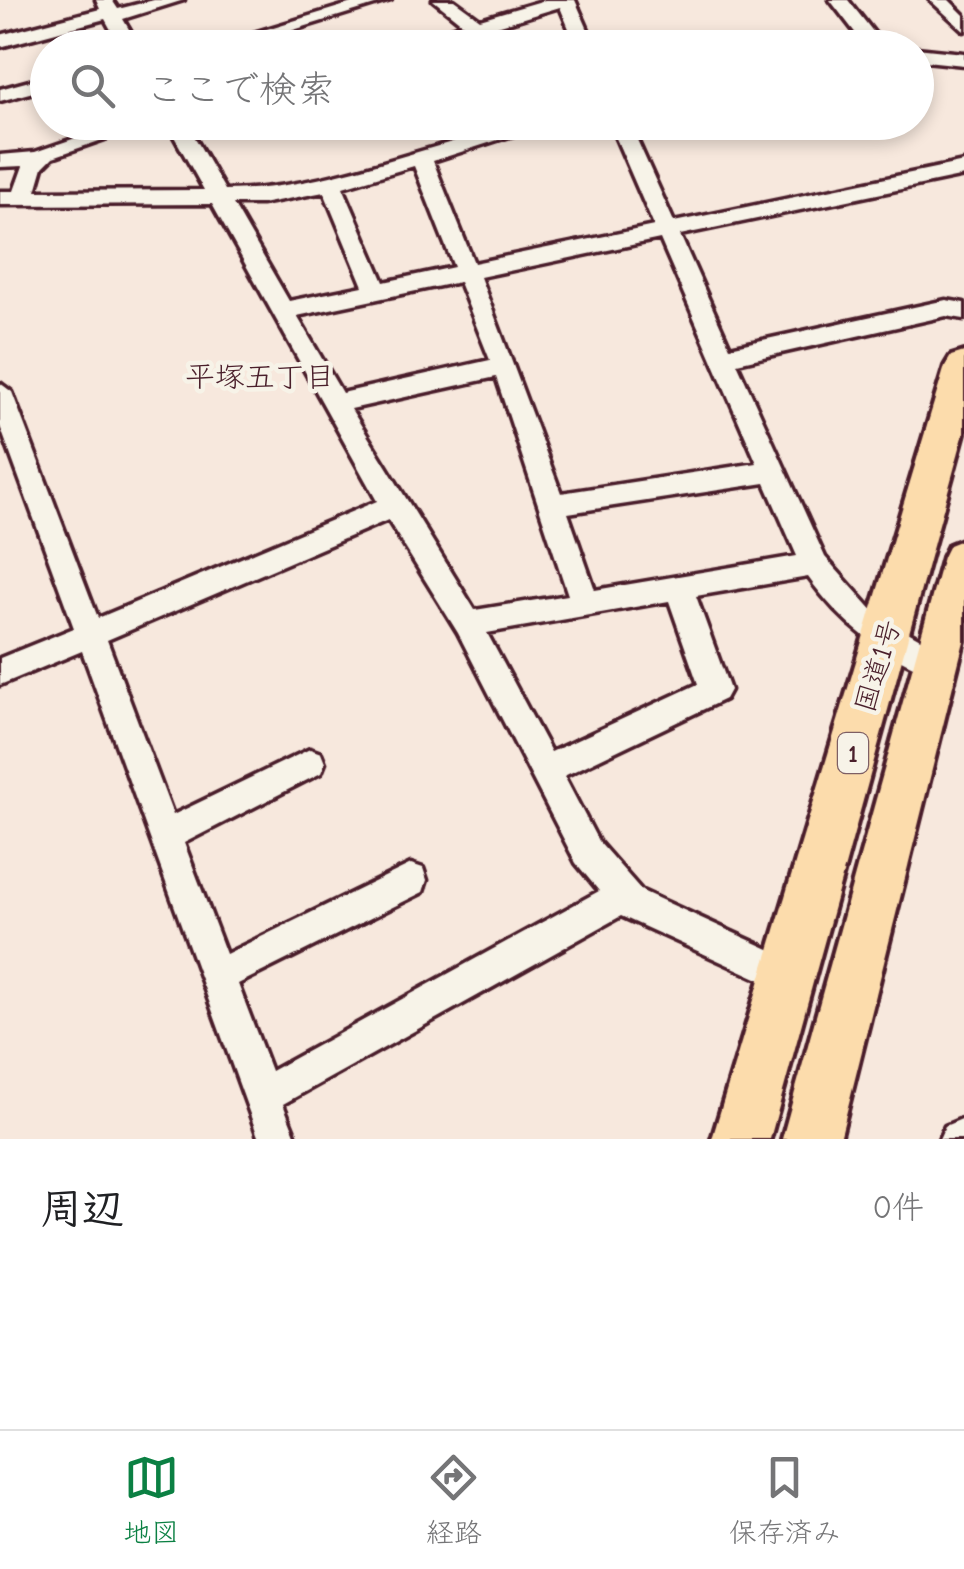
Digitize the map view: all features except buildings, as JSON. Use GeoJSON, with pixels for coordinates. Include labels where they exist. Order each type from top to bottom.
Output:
{"type":"FeatureCollection","features":[{"type":"Feature","properties":{"kind":"highway","name":"国道1号"},"geometry":{"type":"LineString","coordinates":[[741,1139],[964,366]]}},
{"type":"Feature","properties":{"kind":"highway","name":"国道1号"},"geometry":{"type":"LineString","coordinates":[[811,1139],[935,662],[960,585]]}},
{"type":"Feature","properties":{"kind":"street"},"geometry":{"type":"LineString","coordinates":[[37,30],[109,9],[175,0]]}},
{"type":"Feature","properties":{"kind":"street"},"geometry":{"type":"LineString","coordinates":[[276,30],[382,0]]}},
{"type":"Feature","properties":{"kind":"street"},"geometry":{"type":"LineString","coordinates":[[442,0],[478,26]]}},
{"type":"Feature","properties":{"kind":"street"},"geometry":{"type":"LineString","coordinates":[[464,30],[565,0],[579,30]]}},
{"type":"Feature","properties":{"kind":"street"},"geometry":{"type":"LineString","coordinates":[[839,0],[863,30]]}},
{"type":"Feature","properties":{"kind":"street"},"geometry":{"type":"LineString","coordinates":[[939,0],[964,26]]}},
{"type":"Feature","properties":{"kind":"street"},"geometry":{"type":"LineString","coordinates":[[0,41],[30,32]]}},
{"type":"Feature","properties":{"kind":"street"},"geometry":{"type":"LineString","coordinates":[[934,56],[964,59]]}},
{"type":"Feature","properties":{"kind":"street"},"geometry":{"type":"LineString","coordinates":[[0,95],[30,87]]}},
{"type":"Feature","properties":{"kind":"street"},"geometry":{"type":"LineString","coordinates":[[0,162],[38,158],[91,140]]}},
{"type":"Feature","properties":{"kind":"street"},"geometry":{"type":"LineString","coordinates":[[186,140],[394,506],[468,624],[587,852],[622,898],[790,976]]}},
{"type":"Feature","properties":{"kind":"street"},"geometry":{"type":"LineString","coordinates":[[11,197],[261,196],[331,184],[480,140]]}},
{"type":"Feature","properties":{"kind":"street"},"geometry":{"type":"LineString","coordinates":[[627,140],[814,564],[849,612],[886,640],[935,662]]}},
{"type":"Feature","properties":{"kind":"street"},"geometry":{"type":"LineString","coordinates":[[421,157],[504,366],[586,605]]}},
{"type":"Feature","properties":{"kind":"street"},"geometry":{"type":"LineString","coordinates":[[11,197],[38,158]]}},
{"type":"Feature","properties":{"kind":"street"},"geometry":{"type":"LineString","coordinates":[[286,310],[964,169]]}},
{"type":"Feature","properties":{"kind":"street"},"geometry":{"type":"LineString","coordinates":[[331,184],[378,291]]}},
{"type":"Feature","properties":{"kind":"street"},"geometry":{"type":"LineString","coordinates":[[724,357],[946,308],[964,310]]}},
{"type":"Feature","properties":{"kind":"street"},"geometry":{"type":"LineString","coordinates":[[337,403],[504,366]]}},
{"type":"Feature","properties":{"kind":"street"},"geometry":{"type":"LineString","coordinates":[[0,392],[278,1139]]}},
{"type":"Feature","properties":{"kind":"street"},"geometry":{"type":"LineString","coordinates":[[551,505],[774,470]]}},
{"type":"Feature","properties":{"kind":"street"},"geometry":{"type":"LineString","coordinates":[[0,672],[394,506]]}},
{"type":"Feature","properties":{"kind":"street"},"geometry":{"type":"LineString","coordinates":[[468,624],[814,564]]}},
{"type":"Feature","properties":{"kind":"street"},"geometry":{"type":"LineString","coordinates":[[542,771],[714,690],[679,589]]}},
{"type":"Feature","properties":{"kind":"street"},"geometry":{"type":"LineString","coordinates":[[166,836],[310,763]]}},
{"type":"Feature","properties":{"kind":"street"},"geometry":{"type":"LineString","coordinates":[[218,976],[411,880]]}},
{"type":"Feature","properties":{"kind":"street"},"geometry":{"type":"LineString","coordinates":[[262,1096],[622,898]]}},
{"type":"Feature","properties":{"kind":"district","name":"平塚五丁目"},"geometry":{"type":"Point","coordinates":[260,377]}}]}
